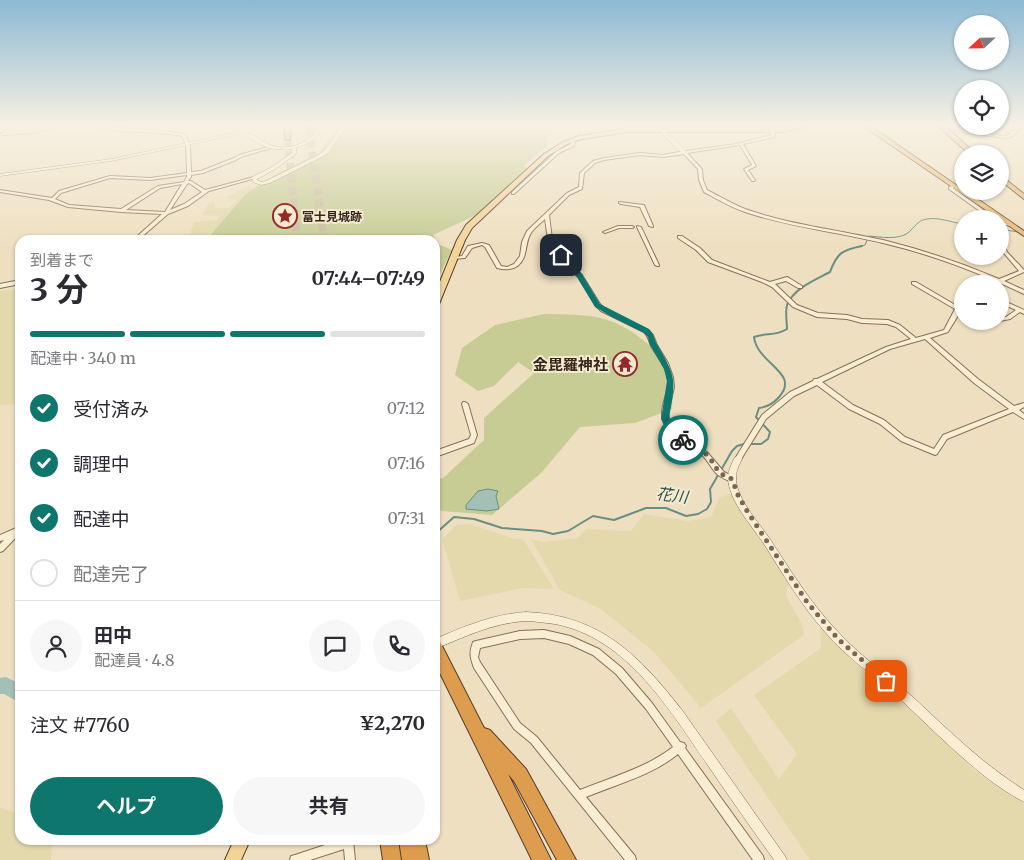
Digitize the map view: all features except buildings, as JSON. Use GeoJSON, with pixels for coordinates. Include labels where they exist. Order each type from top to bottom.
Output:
{"type":"FeatureCollection","features":[{"type":"Feature","properties":{"kind":"highway"},"geometry":{"type":"LineString","coordinates":[[925,166],[954,186]]}},
{"type":"Feature","properties":{"kind":"highway"},"geometry":{"type":"LineString","coordinates":[[1009,184],[1024,197]]}},
{"type":"Feature","properties":{"kind":"highway"},"geometry":{"type":"LineString","coordinates":[[974,200],[1024,234]]}},
{"type":"Feature","properties":{"kind":"highway"},"geometry":{"type":"LineString","coordinates":[[440,656],[476,725],[504,788],[542,860]]}},
{"type":"Feature","properties":{"kind":"highway"},"geometry":{"type":"LineString","coordinates":[[476,725],[482,735],[520,775],[568,860]]}},
{"type":"Feature","properties":{"kind":"highway"},"geometry":{"type":"LineString","coordinates":[[390,845],[392,860]]}},
{"type":"Feature","properties":{"kind":"highway"},"geometry":{"type":"LineString","coordinates":[[409,845],[411,860]]}},
{"type":"Feature","properties":{"kind":"highway"},"geometry":{"type":"LineString","coordinates":[[417,845],[420,860]]}},
{"type":"Feature","properties":{"kind":"main road"},"geometry":{"type":"LineString","coordinates":[[440,292],[463,236],[473,223],[533,166]]}},
{"type":"Feature","properties":{"kind":"main road"},"geometry":{"type":"LineString","coordinates":[[233,860],[240,845]]}},
{"type":"Feature","properties":{"kind":"street"},"geometry":{"type":"LineString","coordinates":[[0,175],[66,166]]}},
{"type":"Feature","properties":{"kind":"street"},"geometry":{"type":"LineString","coordinates":[[141,235],[166,213],[185,182],[189,173],[189,166]]}},
{"type":"Feature","properties":{"kind":"street"},"geometry":{"type":"LineString","coordinates":[[52,200],[60,192],[110,177],[150,179],[202,172],[218,166]]}},
{"type":"Feature","properties":{"kind":"street"},"geometry":{"type":"LineString","coordinates":[[0,191],[52,200],[68,206],[150,214],[166,213],[186,205],[204,192],[254,178],[276,166]]}},
{"type":"Feature","properties":{"kind":"street"},"geometry":{"type":"LineString","coordinates":[[254,178],[257,183],[268,182],[300,166]]}},
{"type":"Feature","properties":{"kind":"street"},"geometry":{"type":"LineString","coordinates":[[513,192],[542,166]]}},
{"type":"Feature","properties":{"kind":"street"},"geometry":{"type":"LineString","coordinates":[[454,258],[463,257],[470,247],[482,244],[487,246],[499,267],[507,269],[513,267],[522,256],[527,235],[568,194],[581,188],[582,173],[589,166]]}},
{"type":"Feature","properties":{"kind":"street"},"geometry":{"type":"LineString","coordinates":[[698,166],[705,190],[741,209],[917,251],[972,268],[987,275]]}},
{"type":"Feature","properties":{"kind":"street"},"geometry":{"type":"LineString","coordinates":[[753,180],[746,169],[754,166]]}},
{"type":"Feature","properties":{"kind":"street"},"geometry":{"type":"LineString","coordinates":[[121,211],[159,187],[185,182],[195,184],[204,192]]}},
{"type":"Feature","properties":{"kind":"street"},"geometry":{"type":"LineString","coordinates":[[954,186],[950,188],[954,191]]}},
{"type":"Feature","properties":{"kind":"street"},"geometry":{"type":"LineString","coordinates":[[967,200],[981,210]]}},
{"type":"Feature","properties":{"kind":"street"},"geometry":{"type":"LineString","coordinates":[[622,203],[642,206],[651,226]]}},
{"type":"Feature","properties":{"kind":"street"},"geometry":{"type":"LineString","coordinates":[[547,215],[550,239],[567,264],[580,276],[598,305],[614,316],[646,331],[652,336],[652,343],[668,369],[671,381],[665,415],[668,425],[683,439],[706,454],[718,471],[732,479]]}},
{"type":"Feature","properties":{"kind":"street"},"geometry":{"type":"LineString","coordinates":[[604,232],[618,227],[632,227]]}},
{"type":"Feature","properties":{"kind":"street"},"geometry":{"type":"LineString","coordinates":[[639,227],[657,265]]}},
{"type":"Feature","properties":{"kind":"street"},"geometry":{"type":"LineString","coordinates":[[680,237],[688,241],[710,261],[770,284],[795,306],[817,315],[848,317],[862,321],[888,322],[898,326],[915,340]]}},
{"type":"Feature","properties":{"kind":"street"},"geometry":{"type":"LineString","coordinates":[[1009,256],[1022,271],[1009,277]]}},
{"type":"Feature","properties":{"kind":"street"},"geometry":{"type":"LineString","coordinates":[[770,284],[787,279],[800,287]]}},
{"type":"Feature","properties":{"kind":"street"},"geometry":{"type":"LineString","coordinates":[[0,286],[15,283]]}},
{"type":"Feature","properties":{"kind":"street"},"geometry":{"type":"LineString","coordinates":[[914,283],[954,306]]}},
{"type":"Feature","properties":{"kind":"street"},"geometry":{"type":"LineString","coordinates":[[1009,285],[1024,292]]}},
{"type":"Feature","properties":{"kind":"street"},"geometry":{"type":"LineString","coordinates":[[1009,305],[1021,311]]}},
{"type":"Feature","properties":{"kind":"street"},"geometry":{"type":"LineString","coordinates":[[1009,318],[1021,311]]}},
{"type":"Feature","properties":{"kind":"street"},"geometry":{"type":"LineString","coordinates":[[954,317],[946,331],[888,348],[792,394],[764,417],[738,459],[732,479],[738,495],[754,522],[807,602],[838,639],[982,767],[1024,796]]}},
{"type":"Feature","properties":{"kind":"street"},"geometry":{"type":"LineString","coordinates":[[926,337],[976,381],[1024,417]]}},
{"type":"Feature","properties":{"kind":"street"},"geometry":{"type":"LineString","coordinates":[[816,381],[851,407],[882,422],[903,439],[934,452],[945,437],[1024,405]]}},
{"type":"Feature","properties":{"kind":"street"},"geometry":{"type":"LineString","coordinates":[[440,452],[472,441],[474,435],[465,404]]}},
{"type":"Feature","properties":{"kind":"street"},"geometry":{"type":"LineString","coordinates":[[0,538],[15,531]]}},
{"type":"Feature","properties":{"kind":"street"},"geometry":{"type":"LineString","coordinates":[[0,549],[15,532]]}},
{"type":"Feature","properties":{"kind":"street"},"geometry":{"type":"LineString","coordinates":[[440,644],[486,624],[540,616],[569,622],[600,636],[629,657],[660,691],[781,860]]}},
{"type":"Feature","properties":{"kind":"street"},"geometry":{"type":"LineString","coordinates":[[631,860],[534,740],[517,726],[477,665],[474,657],[476,645],[520,635],[544,634],[570,640],[596,652],[619,671],[649,706],[759,860]]}},
{"type":"Feature","properties":{"kind":"street"},"geometry":{"type":"LineString","coordinates":[[579,795],[635,774],[666,759],[680,747]]}},
{"type":"Feature","properties":{"kind":"street"},"geometry":{"type":"LineString","coordinates":[[294,860],[337,845]]}},
{"type":"Feature","properties":{"kind":"street"},"geometry":{"type":"LineString","coordinates":[[348,845],[350,860]]}},
{"type":"Feature","properties":{"kind":"shaded area"},"geometry":{"type":"Polygon","coordinates":[[[248,185],[260,191],[208,235],[188,235],[190,234],[194,222],[217,220],[219,216],[202,215],[209,203],[215,202],[215,208],[228,208],[237,201],[226,198],[248,185]]]}},
{"type":"Feature","properties":{"kind":"shaded area"},"geometry":{"type":"Polygon","coordinates":[[[15,290],[15,404],[0,405],[0,291],[15,290]]]}},
{"type":"Feature","properties":{"kind":"shaded area"},"geometry":{"type":"Polygon","coordinates":[[[732,494],[789,580],[786,596],[802,624],[804,635],[701,708],[654,652],[601,609],[560,590],[531,539],[543,542],[578,538],[586,529],[631,531],[644,514],[687,521],[711,517],[720,497],[732,494]]]}},
{"type":"Feature","properties":{"kind":"shaded area"},"geometry":{"type":"Polygon","coordinates":[[[470,524],[515,539],[523,539],[554,589],[523,588],[460,601],[442,539],[456,525],[470,524]]]}},
{"type":"Feature","properties":{"kind":"shaded area"},"geometry":{"type":"Polygon","coordinates":[[[820,627],[856,663],[913,711],[974,770],[1024,804],[1024,860],[810,860],[716,721],[731,708],[779,779],[797,754],[754,695],[821,648],[820,627]]]}},
{"type":"Feature","properties":{"kind":"shaded area"},"geometry":{"type":"Polygon","coordinates":[[[0,808],[15,812],[15,845],[52,845],[51,860],[0,860],[0,808]]]}},
{"type":"Feature","properties":{"kind":"green space"},"geometry":{"type":"Polygon","coordinates":[[[293,166],[523,166],[527,168],[474,216],[433,235],[210,235],[245,195],[266,180],[293,166]]]}},
{"type":"Feature","properties":{"kind":"green space"},"geometry":{"type":"Polygon","coordinates":[[[440,245],[452,250],[440,274],[440,245]]]}},
{"type":"Feature","properties":{"kind":"green space"},"geometry":{"type":"Polygon","coordinates":[[[544,314],[587,316],[611,321],[623,326],[648,344],[670,370],[673,382],[672,409],[635,423],[580,427],[541,473],[492,515],[440,510],[440,478],[443,478],[484,440],[484,418],[534,373],[518,362],[494,386],[478,391],[455,375],[462,348],[495,325],[544,314]]]}},
{"type":"Feature","properties":{"kind":"water"},"geometry":{"type":"Polygon","coordinates":[[[488,489],[498,491],[496,496],[499,509],[487,511],[466,509],[466,505],[478,491],[488,489]]]}},
{"type":"Feature","properties":{"kind":"waterway","name":"花川"},"geometry":{"type":"LineString","coordinates":[[857,247],[865,245],[869,236],[891,238],[902,236],[924,220],[940,219],[954,222]]}},
{"type":"Feature","properties":{"kind":"waterway","name":"花川"},"geometry":{"type":"LineString","coordinates":[[1009,230],[1024,233]]}},
{"type":"Feature","properties":{"kind":"waterway","name":"花川"},"geometry":{"type":"LineString","coordinates":[[749,444],[761,444],[768,439],[770,432],[756,417],[759,408],[765,407],[779,397],[784,389],[785,381],[782,375],[762,354],[754,337],[778,333],[787,329],[786,314],[790,299],[800,289],[830,272],[835,260],[841,253],[862,246]]}},
{"type":"Feature","properties":{"kind":"waterway","name":"花川"},"geometry":{"type":"LineString","coordinates":[[440,530],[454,517],[474,519],[502,528],[542,531],[553,534],[568,531],[593,516],[614,520],[646,508],[666,508],[686,516],[698,514],[707,509],[711,502],[710,489],[732,451],[737,446],[744,444]]}},
{"type":"Feature","properties":{"kind":"waterway","name":"花川"},"geometry":{"type":"LineString","coordinates":[[0,686],[6,685],[15,691]]}},
{"type":"Feature","properties":{"kind":"tunnel"},"geometry":{"type":"LineString","coordinates":[[290,166],[297,235]]}},
{"type":"Feature","properties":{"kind":"tunnel"},"geometry":{"type":"LineString","coordinates":[[314,166],[323,235]]}},
{"type":"Feature","properties":{"kind":"way so far"},"geometry":{"type":"LineString","coordinates":[[683,440],[701,450],[723,476],[732,479],[747,511],[807,602],[838,639],[886,681]]}},
{"type":"Feature","properties":{"kind":"place","name":"富士見城跡"},"geometry":{"type":"Point","coordinates":[285,216]}},
{"type":"Feature","properties":{"kind":"place","name":"金毘羅神社"},"geometry":{"type":"Point","coordinates":[625,364]}},
{"type":"Feature","properties":{"kind":"route"},"geometry":{"type":"LineString","coordinates":[[561,255],[571,269],[580,276],[603,310],[641,328],[652,336],[652,343],[668,369],[671,381],[665,419],[673,431],[683,440]]}}]}
